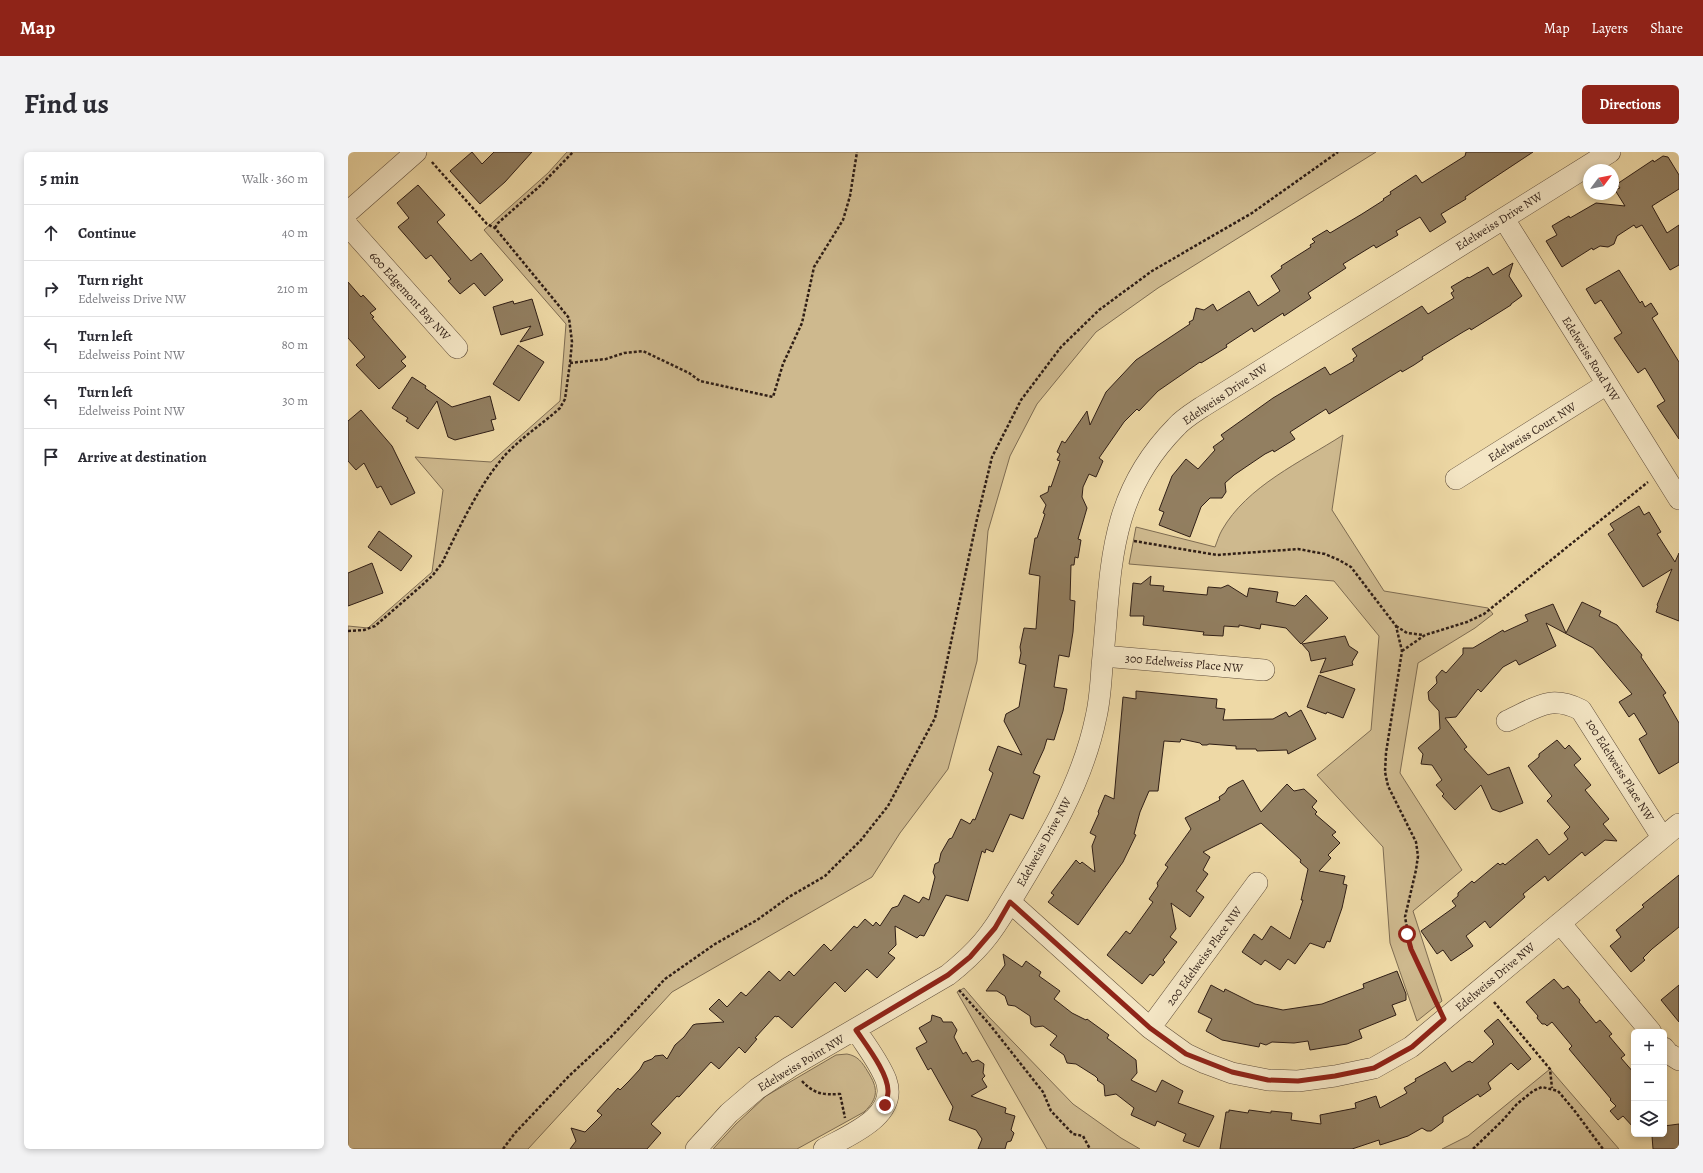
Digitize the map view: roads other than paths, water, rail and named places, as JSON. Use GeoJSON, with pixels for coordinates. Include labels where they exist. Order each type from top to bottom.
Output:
{"type":"FeatureCollection","features":[{"type":"Feature","properties":{"kind":"street","name":"Edelweiss Drive NW"},"geometry":{"type":"LineString","coordinates":[[1610,152],[1202,407],[1176,427],[1148,460],[1133,486],[1121,516],[1116,535],[1110,572],[1096,717],[1088,749],[1065,807],[1048,839],[1010,902],[1150,1028],[1186,1054],[1232,1072],[1268,1080],[1298,1081],[1335,1076],[1374,1068],[1412,1047],[1679,824]]}},
{"type":"Feature","properties":{"kind":"street"},"geometry":{"type":"LineString","coordinates":[[348,212],[423,155]]}},
{"type":"Feature","properties":{"kind":"street","name":"Edelweiss Road NW"},"geometry":{"type":"LineString","coordinates":[[1504,219],[1679,499]]}},
{"type":"Feature","properties":{"kind":"street","name":"600 Edgemont Bay NW"},"geometry":{"type":"LineString","coordinates":[[348,226],[457,348]]}},
{"type":"Feature","properties":{"kind":"street","name":"Edelweiss Court NW"},"geometry":{"type":"LineString","coordinates":[[1456,479],[1607,384]]}},
{"type":"Feature","properties":{"kind":"street","name":"300 Edelweiss Place NW"},"geometry":{"type":"LineString","coordinates":[[1103,656],[1264,670]]}},
{"type":"Feature","properties":{"kind":"street","name":"100 Edelweiss Place NW"},"geometry":{"type":"LineString","coordinates":[[1507,721],[1549,702],[1561,702],[1581,710],[1662,838]]}},
{"type":"Feature","properties":{"kind":"street","name":"200 Edelweiss Place NW"},"geometry":{"type":"LineString","coordinates":[[1150,1028],[1257,883]]}},
{"type":"Feature","properties":{"kind":"street","name":"Edelweiss Point NW"},"geometry":{"type":"LineString","coordinates":[[696,1149],[729,1113],[757,1089],[790,1067],[856,1030],[948,975],[981,946],[995,928],[1010,902]]}},
{"type":"Feature","properties":{"kind":"street"},"geometry":{"type":"LineString","coordinates":[[1560,923],[1648,1029]]}},
{"type":"Feature","properties":{"kind":"street","name":"Edelweiss Point NW"},"geometry":{"type":"LineString","coordinates":[[824,1149],[872,1121],[880,1115],[885,1105],[888,1092],[886,1081],[881,1070],[856,1030]]}},
{"type":"Feature","properties":{"kind":"street"},"geometry":{"type":"LineString","coordinates":[[1667,1052],[1679,1060]]}}]}
